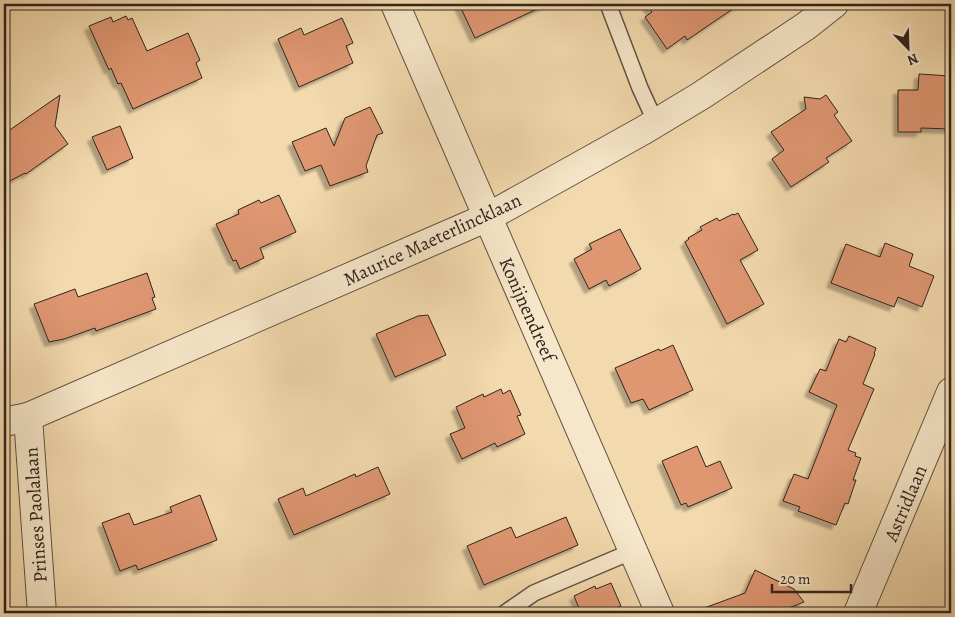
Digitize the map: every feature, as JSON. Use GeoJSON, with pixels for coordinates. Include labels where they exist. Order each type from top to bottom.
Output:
{"type":"FeatureCollection","features":[{"type":"Feature","properties":{"kind":"street","name":"Konijnendreef"},"geometry":{"type":"LineString","coordinates":[[396,4],[660,613]]}},
{"type":"Feature","properties":{"kind":"street","name":"Maurice Maeterlincklaan"},"geometry":{"type":"LineString","coordinates":[[16,419],[488,217],[656,123],[702,95],[799,31],[834,4]]}},
{"type":"Feature","properties":{"kind":"street","name":"Astridlaan"},"geometry":{"type":"LineString","coordinates":[[858,613],[951,392]]}},
{"type":"Feature","properties":{"kind":"street","name":"Prinses Paolalaan"},"geometry":{"type":"LineString","coordinates":[[16,419],[42,613]]}},
{"type":"Feature","properties":{"kind":"lane"},"geometry":{"type":"LineString","coordinates":[[608,4],[640,88],[656,123]]}},
{"type":"Feature","properties":{"kind":"lane"},"geometry":{"type":"LineString","coordinates":[[505,613],[534,593],[633,551]]}},
{"type":"Feature","properties":{"kind":"building"},"geometry":{"type":"Polygon","coordinates":[[[459,4],[548,4],[475,38],[459,4]]]}},
{"type":"Feature","properties":{"kind":"building"},"geometry":{"type":"Polygon","coordinates":[[[646,4],[740,4],[687,40],[685,36],[667,49],[645,17],[652,12],[646,4]]]}},
{"type":"Feature","properties":{"kind":"building"},"geometry":{"type":"Polygon","coordinates":[[[126,16],[128,20],[132,18],[147,51],[188,33],[200,60],[196,63],[202,78],[133,109],[121,83],[118,84],[111,68],[109,70],[89,26],[111,17],[113,22],[126,16]]]}},
{"type":"Feature","properties":{"kind":"building"},"geometry":{"type":"Polygon","coordinates":[[[342,18],[353,43],[346,46],[353,63],[299,87],[278,39],[301,28],[304,35],[342,18]]]}},
{"type":"Feature","properties":{"kind":"building"},"geometry":{"type":"Polygon","coordinates":[[[919,74],[951,76],[951,129],[921,128],[921,132],[898,132],[898,90],[918,90],[919,74]]]}},
{"type":"Feature","properties":{"kind":"building"},"geometry":{"type":"Polygon","coordinates":[[[60,95],[55,126],[68,144],[26,174],[4,184],[4,134],[60,95]]]}},
{"type":"Feature","properties":{"kind":"building"},"geometry":{"type":"Polygon","coordinates":[[[826,95],[838,112],[834,115],[852,141],[826,158],[829,162],[791,187],[772,159],[784,150],[771,132],[806,109],[804,97],[820,99],[826,95]]]}},
{"type":"Feature","properties":{"kind":"building"},"geometry":{"type":"Polygon","coordinates":[[[370,107],[383,133],[377,135],[366,166],[368,172],[330,186],[321,165],[305,171],[292,142],[326,128],[334,146],[345,118],[370,107]]]}},
{"type":"Feature","properties":{"kind":"building"},"geometry":{"type":"Polygon","coordinates":[[[120,126],[133,158],[107,170],[92,137],[120,126]]]}},
{"type":"Feature","properties":{"kind":"building"},"geometry":{"type":"Polygon","coordinates":[[[279,195],[296,232],[260,248],[264,258],[240,269],[236,260],[233,261],[216,224],[239,214],[238,210],[259,200],[261,203],[279,195]]]}},
{"type":"Feature","properties":{"kind":"building"},"geometry":{"type":"Polygon","coordinates":[[[738,213],[758,250],[740,260],[764,304],[727,324],[685,242],[688,238],[702,230],[700,227],[717,218],[719,221],[738,213]]]}},
{"type":"Feature","properties":{"kind":"building"},"geometry":{"type":"Polygon","coordinates":[[[620,229],[641,269],[609,286],[606,280],[589,289],[574,259],[592,249],[589,244],[620,229]]]}},
{"type":"Feature","properties":{"kind":"building"},"geometry":{"type":"Polygon","coordinates":[[[885,243],[913,254],[909,266],[934,276],[922,307],[898,297],[894,307],[831,283],[846,244],[880,257],[885,243]]]}},
{"type":"Feature","properties":{"kind":"building"},"geometry":{"type":"Polygon","coordinates":[[[147,273],[155,297],[152,298],[156,309],[96,331],[95,328],[49,342],[34,304],[75,289],[78,297],[147,273]]]}},
{"type":"Feature","properties":{"kind":"building"},"geometry":{"type":"Polygon","coordinates":[[[428,315],[446,355],[395,377],[376,334],[418,316],[428,315]]]}},
{"type":"Feature","properties":{"kind":"building"},"geometry":{"type":"Polygon","coordinates":[[[849,336],[876,348],[863,384],[874,389],[848,450],[856,453],[855,456],[861,458],[853,480],[856,480],[848,504],[845,503],[836,525],[798,511],[800,507],[783,501],[794,474],[808,479],[837,405],[809,392],[820,369],[826,371],[839,339],[846,342],[849,336]]]}},
{"type":"Feature","properties":{"kind":"building"},"geometry":{"type":"Polygon","coordinates":[[[673,345],[693,390],[649,410],[643,399],[631,403],[615,368],[673,345]]]}},
{"type":"Feature","properties":{"kind":"building"},"geometry":{"type":"Polygon","coordinates":[[[501,389],[503,394],[510,390],[521,415],[517,416],[525,434],[497,447],[495,443],[462,459],[450,434],[465,428],[456,407],[483,394],[484,397],[501,389]]]}},
{"type":"Feature","properties":{"kind":"building"},"geometry":{"type":"Polygon","coordinates":[[[697,446],[706,467],[720,461],[732,488],[688,507],[686,503],[681,505],[662,461],[697,446]]]}},
{"type":"Feature","properties":{"kind":"building"},"geometry":{"type":"Polygon","coordinates":[[[378,467],[390,494],[294,535],[278,499],[303,488],[306,496],[355,474],[356,477],[378,467]]]}},
{"type":"Feature","properties":{"kind":"building"},"geometry":{"type":"Polygon","coordinates":[[[200,495],[217,540],[138,570],[136,565],[120,571],[102,523],[129,513],[134,525],[172,512],[170,507],[200,495]]]}},
{"type":"Feature","properties":{"kind":"building"},"geometry":{"type":"Polygon","coordinates":[[[566,517],[578,545],[484,585],[467,546],[511,527],[516,538],[566,517]]]}},
{"type":"Feature","properties":{"kind":"building"},"geometry":{"type":"Polygon","coordinates":[[[755,570],[794,589],[804,602],[786,609],[785,613],[697,613],[696,611],[745,593],[755,570]]]}},
{"type":"Feature","properties":{"kind":"building"},"geometry":{"type":"Polygon","coordinates":[[[611,583],[621,606],[605,613],[581,613],[574,596],[595,586],[596,589],[611,583]]]}}]}
